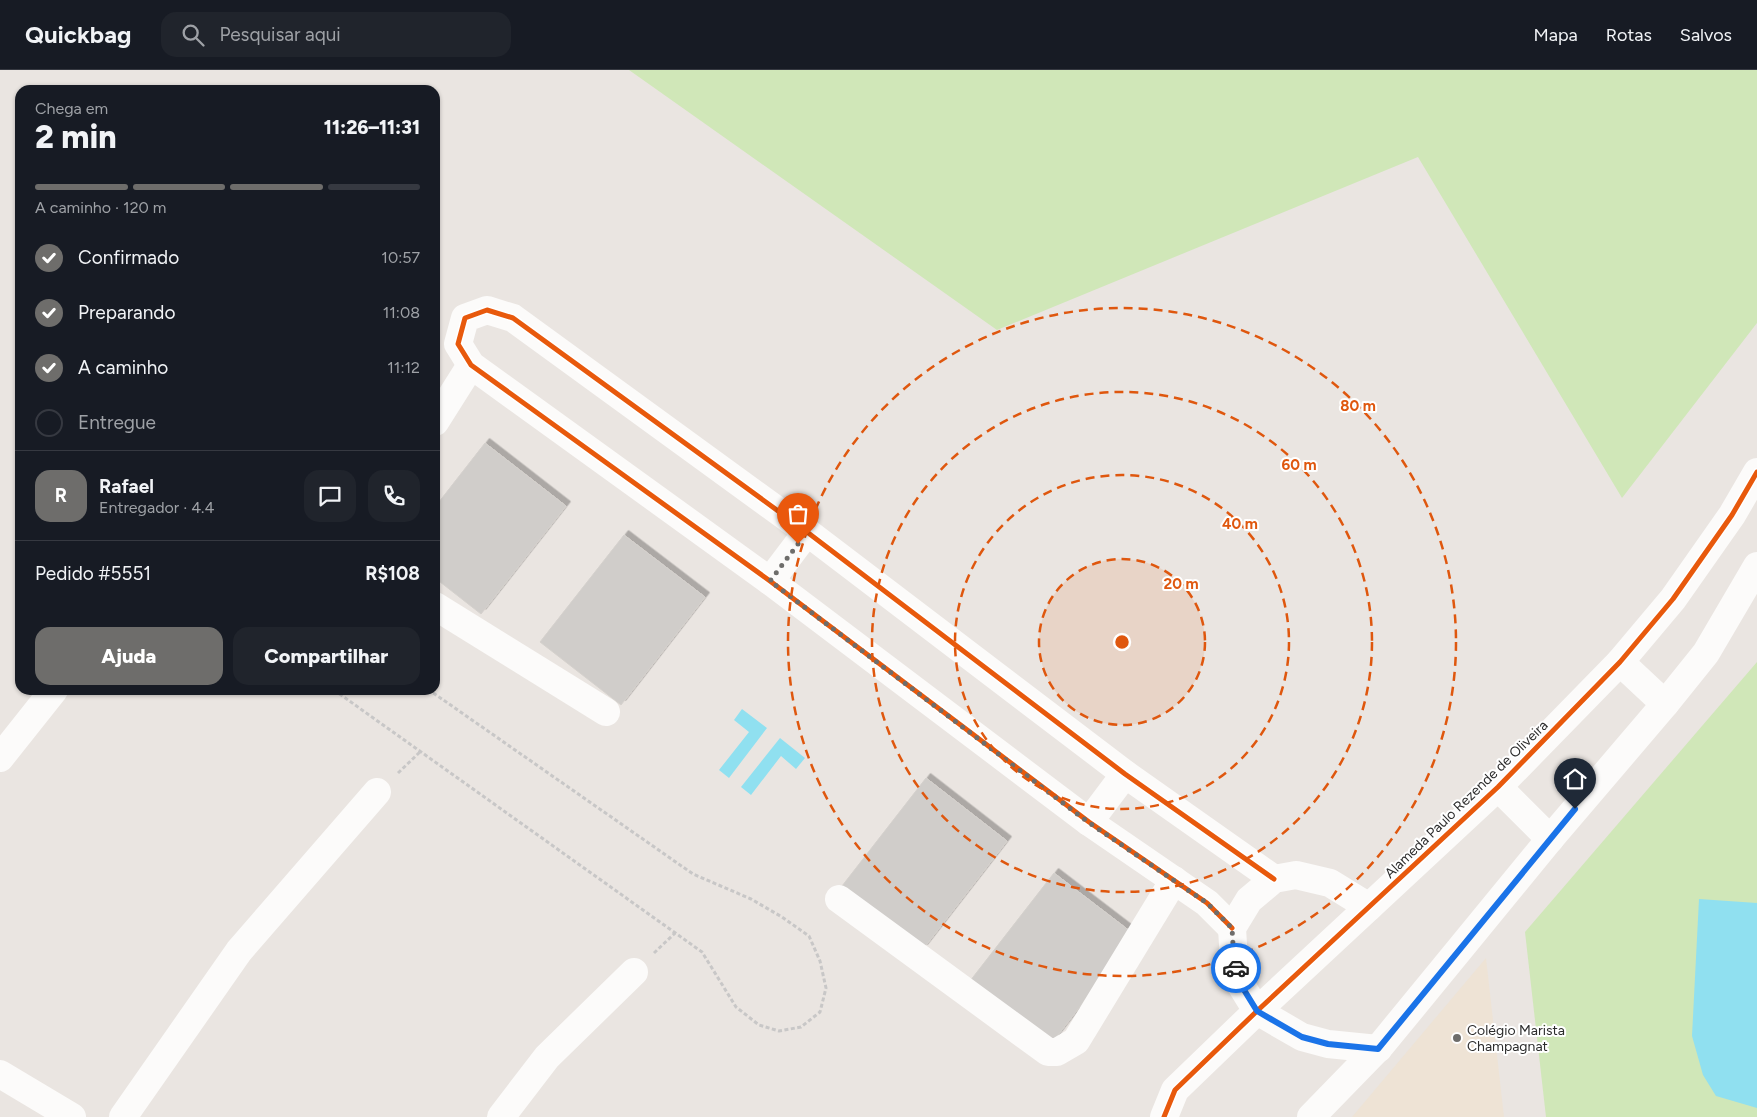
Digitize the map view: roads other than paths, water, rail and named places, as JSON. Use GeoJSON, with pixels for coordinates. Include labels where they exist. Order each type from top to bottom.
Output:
{"type":"FeatureCollection","features":[{"type":"Feature","properties":{"kind":"street"},"geometry":{"type":"LineString","coordinates":[[1232,928],[1207,903],[1088,822],[770,581],[471,365],[458,344],[465,318],[488,310],[513,318],[807,532],[1125,774],[1274,879]]}},
{"type":"Feature","properties":{"kind":"street"},"geometry":{"type":"LineString","coordinates":[[440,414],[471,365]]}},
{"type":"Feature","properties":{"kind":"street","name":"Alameda Paulo Rezende de Oliveira"},"geometry":{"type":"LineString","coordinates":[[1164,1116],[1175,1090],[1498,786],[1620,662],[1673,599],[1732,515],[1757,472]]}},
{"type":"Feature","properties":{"kind":"street"},"geometry":{"type":"LineString","coordinates":[[770,581],[807,532]]}},
{"type":"Feature","properties":{"kind":"street"},"geometry":{"type":"LineString","coordinates":[[1311,1117],[1378,1049],[1550,839],[1665,704],[1706,653],[1757,566]]}},
{"type":"Feature","properties":{"kind":"street"},"geometry":{"type":"LineString","coordinates":[[440,609],[606,712]]}},
{"type":"Feature","properties":{"kind":"street"},"geometry":{"type":"LineString","coordinates":[[1620,662],[1665,704]]}},
{"type":"Feature","properties":{"kind":"street"},"geometry":{"type":"LineString","coordinates":[[0,758],[50,695]]}},
{"type":"Feature","properties":{"kind":"street"},"geometry":{"type":"LineString","coordinates":[[1088,822],[1125,774]]}},
{"type":"Feature","properties":{"kind":"street"},"geometry":{"type":"LineString","coordinates":[[1498,786],[1550,839]]}},
{"type":"Feature","properties":{"kind":"street"},"geometry":{"type":"LineString","coordinates":[[123,1117],[239,951],[376,792]]}},
{"type":"Feature","properties":{"kind":"street"},"geometry":{"type":"LineString","coordinates":[[1369,907],[1330,883],[1296,875],[1274,879],[1249,900],[1232,928],[1234,961],[1241,985],[1257,1011],[1302,1037],[1328,1044],[1378,1049]]}},
{"type":"Feature","properties":{"kind":"street"},"geometry":{"type":"LineString","coordinates":[[839,899],[1048,1052],[1057,1052],[1076,1041],[1174,880]]}},
{"type":"Feature","properties":{"kind":"street"},"geometry":{"type":"LineString","coordinates":[[501,1117],[547,1057],[634,972]]}},
{"type":"Feature","properties":{"kind":"street"},"geometry":{"type":"LineString","coordinates":[[0,1074],[72,1117]]}},
{"type":"Feature","properties":{"kind":"water"},"geometry":{"type":"Polygon","coordinates":[[[742,709],[767,728],[729,778],[719,770],[749,732],[734,720],[742,709]]]}},
{"type":"Feature","properties":{"kind":"water"},"geometry":{"type":"Polygon","coordinates":[[[780,738],[805,758],[796,769],[781,756],[751,795],[741,787],[780,738]]]}},
{"type":"Feature","properties":{"kind":"water"},"geometry":{"type":"Polygon","coordinates":[[[1699,899],[1757,903],[1757,1108],[1716,1096],[1703,1075],[1692,1036],[1699,899]]]}},
{"type":"Feature","properties":{"kind":"place","name":"Colégio Marista Champagnat"},"geometry":{"type":"Point","coordinates":[1457,1038]}}]}
